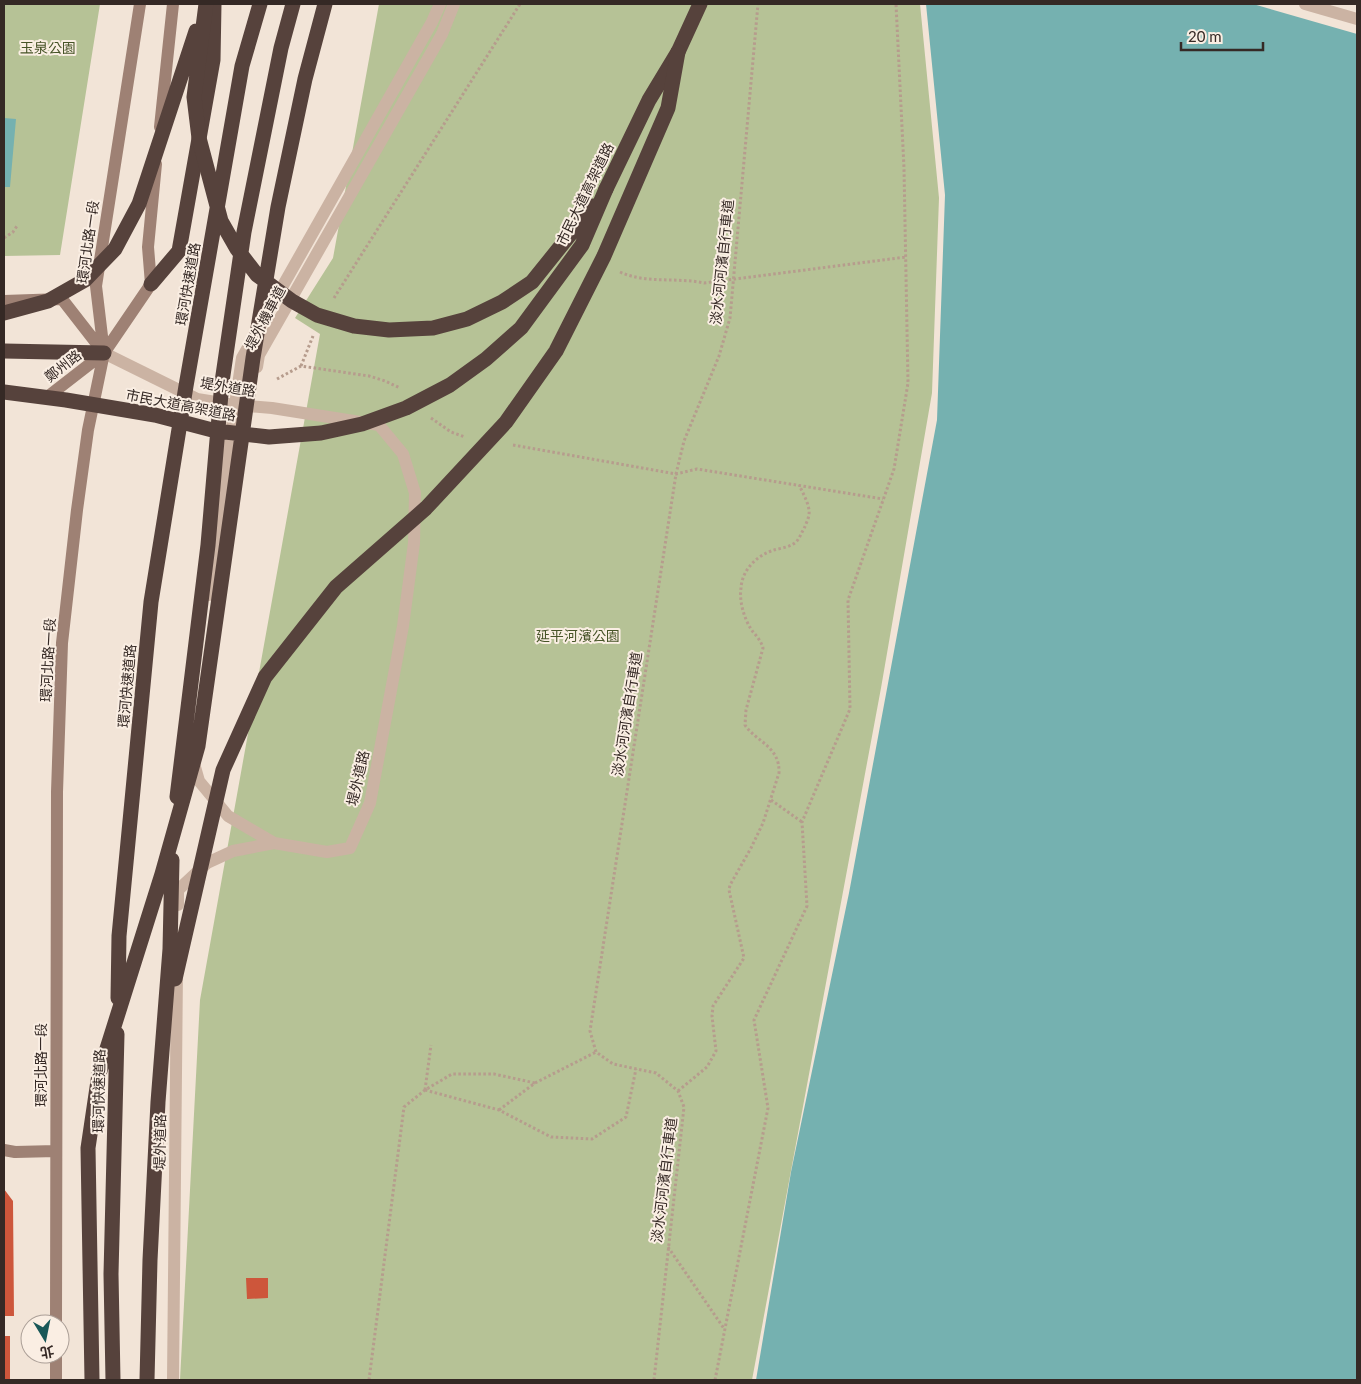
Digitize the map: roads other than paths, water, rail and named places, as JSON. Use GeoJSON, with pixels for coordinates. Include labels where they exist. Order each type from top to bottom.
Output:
{"type":"FeatureCollection","features":[{"type":"Feature","properties":{"kind":"highway"},"geometry":{"type":"LineString","coordinates":[[205,4],[194,97],[199,138],[221,220],[237,249],[257,275],[292,301],[317,315],[354,326],[389,330],[432,328],[467,319],[502,302],[532,282],[606,189]]}},
{"type":"Feature","properties":{"kind":"highway"},"geometry":{"type":"LineString","coordinates":[[4,314],[48,301],[84,280],[115,249],[139,204],[154,153],[205,4]]}},
{"type":"Feature","properties":{"kind":"highway"},"geometry":{"type":"LineString","coordinates":[[151,284],[179,251],[213,60],[214,4]]}},
{"type":"Feature","properties":{"kind":"highway","name":"環河快速道路"},"geometry":{"type":"LineString","coordinates":[[113,1380],[111,1274],[119,936],[151,602],[186,386],[242,66],[260,4]]}},
{"type":"Feature","properties":{"kind":"highway"},"geometry":{"type":"LineString","coordinates":[[147,1380],[150,1260],[170,948],[173,832],[208,545],[222,382],[244,232],[281,48],[293,4]]}},
{"type":"Feature","properties":{"kind":"highway"},"geometry":{"type":"LineString","coordinates":[[92,1380],[88,1148],[99,1074],[162,874],[198,746],[253,358],[278,207],[305,79],[325,4]]}},
{"type":"Feature","properties":{"kind":"highway","name":"市民大道高架道路"},"geometry":{"type":"LineString","coordinates":[[4,392],[66,400],[156,416],[216,431],[269,437],[321,433],[362,424],[406,408],[450,385],[486,359],[522,328],[582,245],[606,189],[649,100],[678,52],[700,4]]}},
{"type":"Feature","properties":{"kind":"highway"},"geometry":{"type":"LineString","coordinates":[[164,1032],[223,770],[265,677],[336,587],[426,508],[506,422],[556,351],[604,256],[668,108],[678,52]]}},
{"type":"Feature","properties":{"kind":"highway"},"geometry":{"type":"LineString","coordinates":[[9,351],[104,353]]}},
{"type":"Feature","properties":{"kind":"street","name":"環河北路一段"},"geometry":{"type":"LineString","coordinates":[[56,1314],[56,792],[62,643],[88,430],[104,353],[96,286],[140,4]]}},
{"type":"Feature","properties":{"kind":"street"},"geometry":{"type":"LineString","coordinates":[[104,353],[151,284],[148,247],[173,4]]}},
{"type":"Feature","properties":{"kind":"street","name":"堤外機車道"},"geometry":{"type":"LineString","coordinates":[[235,405],[242,358],[432,22],[440,4]]}},
{"type":"Feature","properties":{"kind":"street","name":"堤外機車道"},"geometry":{"type":"LineString","coordinates":[[235,405],[254,383],[259,355],[442,34],[454,4]]}},
{"type":"Feature","properties":{"kind":"street"},"geometry":{"type":"LineString","coordinates":[[1305,4],[1357,19]]}},
{"type":"Feature","properties":{"kind":"street","name":"鄭州路"},"geometry":{"type":"LineString","coordinates":[[4,301],[62,299],[104,353],[46,398],[4,399]]}},
{"type":"Feature","properties":{"kind":"street","name":"堤外道路"},"geometry":{"type":"LineString","coordinates":[[104,353],[197,399],[272,408],[379,425],[403,454],[415,493],[414,543],[403,626],[370,803],[350,848],[328,852],[274,843],[233,851],[207,863],[178,890],[174,1148],[174,1380]]}},
{"type":"Feature","properties":{"kind":"street"},"geometry":{"type":"LineString","coordinates":[[235,405],[188,745],[199,780],[228,816],[274,843]]}},
{"type":"Feature","properties":{"kind":"street"},"geometry":{"type":"LineString","coordinates":[[4,1150],[15,1152],[56,1151]]}},
{"type":"Feature","properties":{"kind":"street"},"geometry":{"type":"LineString","coordinates":[[56,1364],[56,1380]]}},
{"type":"Feature","properties":{"kind":"water"},"geometry":{"type":"Polygon","coordinates":[[[926,4],[1357,4],[1357,1380],[756,1380],[791,1172],[849,893],[937,420],[945,195],[926,4]]]}},
{"type":"Feature","properties":{"kind":"water"},"geometry":{"type":"Polygon","coordinates":[[[4,118],[16,119],[10,187],[4,187],[4,118]]]}},
{"type":"Feature","properties":{"kind":"park label","name":"玉泉公園"},"geometry":{"type":"Point","coordinates":[48,48]}},
{"type":"Feature","properties":{"kind":"park label","name":"延平河濱公園"},"geometry":{"type":"Point","coordinates":[578,636]}}]}
